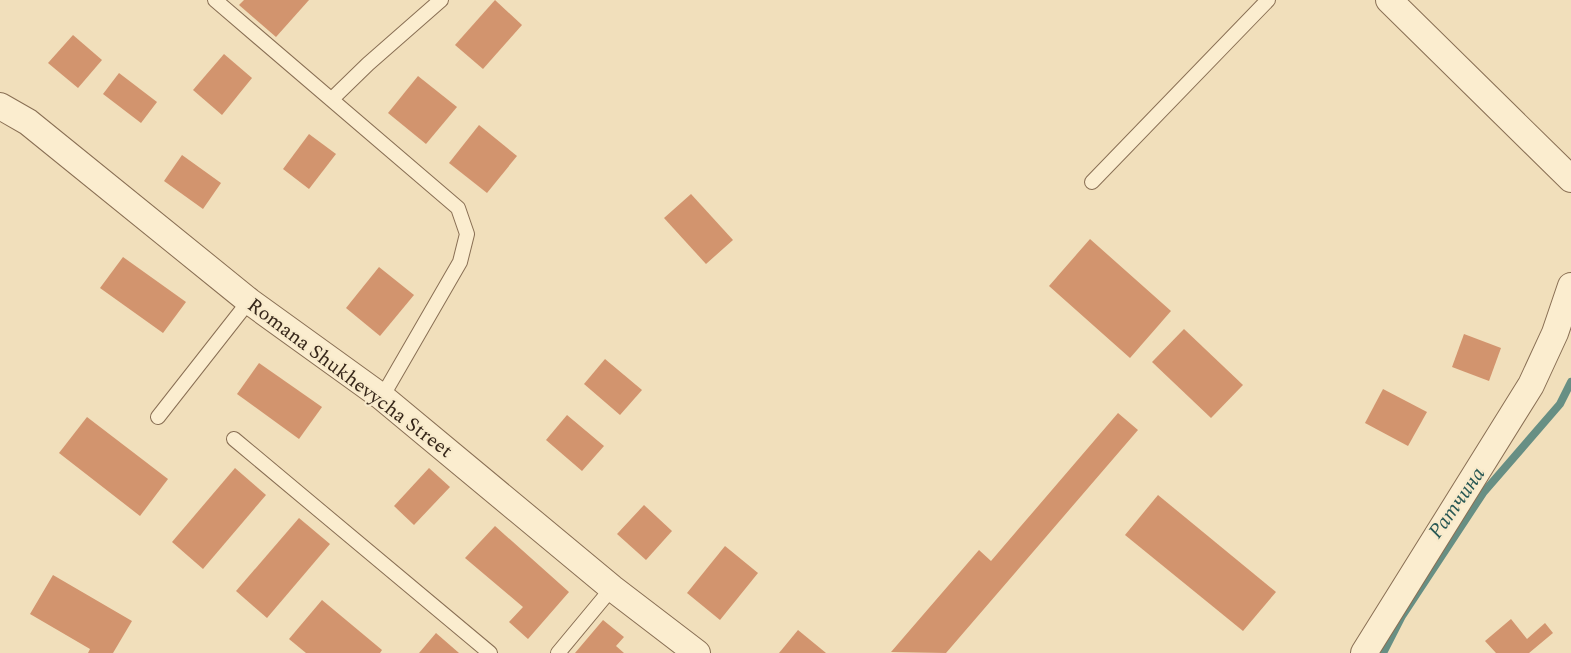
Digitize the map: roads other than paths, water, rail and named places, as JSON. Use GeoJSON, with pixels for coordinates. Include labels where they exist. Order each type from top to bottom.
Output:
{"type":"FeatureCollection","features":[{"type":"Feature","properties":{"kind":"street"},"geometry":{"type":"LineString","coordinates":[[1389,0],[1571,179]]}},
{"type":"Feature","properties":{"kind":"street","name":"Romana Shukhevycha Street"},"geometry":{"type":"LineString","coordinates":[[0,106],[28,122],[249,301],[382,397],[612,588],[697,653]]}},
{"type":"Feature","properties":{"kind":"street"},"geometry":{"type":"LineString","coordinates":[[1364,653],[1531,385],[1555,333],[1571,286]]}},
{"type":"Feature","properties":{"kind":"lane"},"geometry":{"type":"LineString","coordinates":[[215,0],[458,208],[468,234],[460,262],[382,397]]}},
{"type":"Feature","properties":{"kind":"lane"},"geometry":{"type":"LineString","coordinates":[[332,99],[441,0]]}},
{"type":"Feature","properties":{"kind":"lane"},"geometry":{"type":"LineString","coordinates":[[1092,182],[1268,0]]}},
{"type":"Feature","properties":{"kind":"lane"},"geometry":{"type":"LineString","coordinates":[[158,417],[249,301]]}},
{"type":"Feature","properties":{"kind":"lane"},"geometry":{"type":"LineString","coordinates":[[234,439],[490,653]]}},
{"type":"Feature","properties":{"kind":"lane"},"geometry":{"type":"LineString","coordinates":[[558,653],[612,588]]}},
{"type":"Feature","properties":{"kind":"waterway","name":"Ратчина"},"geometry":{"type":"LineString","coordinates":[[1383,653],[1402,616],[1483,493],[1560,404],[1571,382]]}}]}
